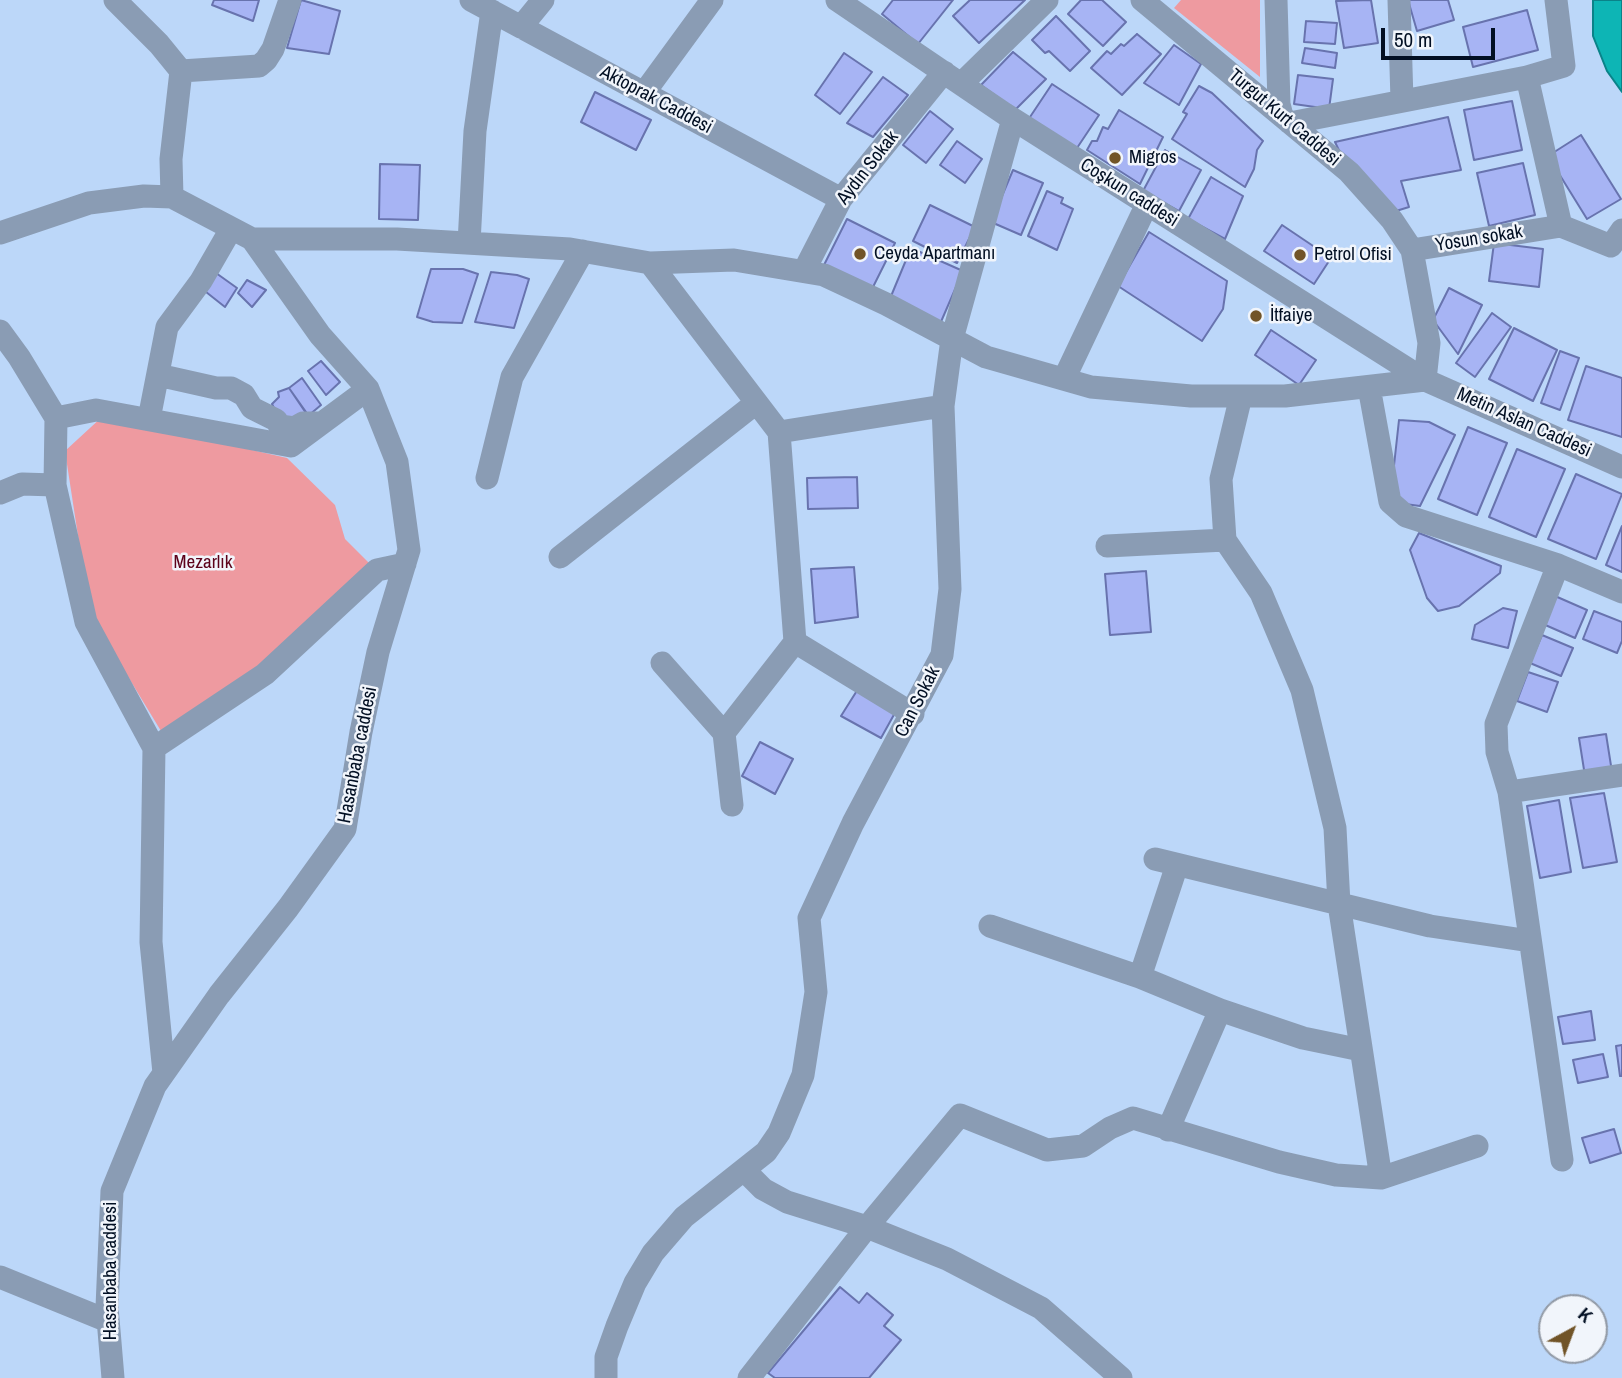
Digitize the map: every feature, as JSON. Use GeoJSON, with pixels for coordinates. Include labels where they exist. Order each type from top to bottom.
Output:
{"type":"FeatureCollection","features":[{"type":"Feature","properties":{"kind":"street"},"geometry":{"type":"LineString","coordinates":[[115,0],[159,44],[181,71],[171,159],[172,197]]}},
{"type":"Feature","properties":{"kind":"street"},"geometry":{"type":"LineString","coordinates":[[181,71],[259,66],[267,60],[273,49],[290,0]]}},
{"type":"Feature","properties":{"kind":"street","name":"Aktoprak Caddesi"},"geometry":{"type":"LineString","coordinates":[[471,0],[841,199]]}},
{"type":"Feature","properties":{"kind":"street"},"geometry":{"type":"LineString","coordinates":[[521,27],[543,0]]}},
{"type":"Feature","properties":{"kind":"street"},"geometry":{"type":"LineString","coordinates":[[643,93],[712,0]]}},
{"type":"Feature","properties":{"kind":"street","name":"Coşkun caddesi"},"geometry":{"type":"LineString","coordinates":[[837,0],[1013,119],[1425,380]]}},
{"type":"Feature","properties":{"kind":"street","name":"Aydın Sokak"},"geometry":{"type":"LineString","coordinates":[[804,271],[841,199],[952,78],[1047,0]]}},
{"type":"Feature","properties":{"kind":"street","name":"Turgut Kurt Caddesi"},"geometry":{"type":"LineString","coordinates":[[1142,0],[1349,172],[1392,220],[1412,250]]}},
{"type":"Feature","properties":{"kind":"street"},"geometry":{"type":"LineString","coordinates":[[1276,0],[1279,104],[1286,120],[1527,77],[1564,66],[1556,0]]}},
{"type":"Feature","properties":{"kind":"street"},"geometry":{"type":"LineString","coordinates":[[1399,0],[1402,101]]}},
{"type":"Feature","properties":{"kind":"street"},"geometry":{"type":"LineString","coordinates":[[469,243],[475,131],[492,11]]}},
{"type":"Feature","properties":{"kind":"street"},"geometry":{"type":"LineString","coordinates":[[1527,77],[1561,226],[1611,246],[1622,230]]}},
{"type":"Feature","properties":{"kind":"street","name":"Can Sokak"},"geometry":{"type":"LineString","coordinates":[[606,1378],[606,1357],[617,1326],[635,1283],[653,1253],[684,1217],[766,1152],[779,1133],[803,1075],[816,992],[809,918],[853,823],[942,655],[950,589],[943,406],[952,339],[1013,119]]}},
{"type":"Feature","properties":{"kind":"street"},"geometry":{"type":"LineString","coordinates":[[0,233],[89,204],[144,196],[172,197],[252,239],[397,239],[469,243],[583,251],[650,263],[734,260],[824,275],[986,357],[1103,388],[1191,397],[1284,396],[1425,380]]}},
{"type":"Feature","properties":{"kind":"street"},"geometry":{"type":"LineString","coordinates":[[1064,379],[1147,204]]}},
{"type":"Feature","properties":{"kind":"street","name":"Yosun sokak"},"geometry":{"type":"LineString","coordinates":[[1425,380],[1430,343],[1412,250],[1561,226]]}},
{"type":"Feature","properties":{"kind":"street"},"geometry":{"type":"LineString","coordinates":[[149,419],[167,327],[201,281],[230,229]]}},
{"type":"Feature","properties":{"kind":"street","name":"Hasanbaba caddesi"},"geometry":{"type":"LineString","coordinates":[[113,1378],[108,1321],[112,1191],[155,1086],[219,995],[288,908],[345,829],[378,652],[409,550],[397,462],[368,389],[320,335],[252,239]]}},
{"type":"Feature","properties":{"kind":"street"},"geometry":{"type":"LineString","coordinates":[[487,478],[512,377],[583,251]]}},
{"type":"Feature","properties":{"kind":"street"},"geometry":{"type":"LineString","coordinates":[[650,263],[779,432],[795,642],[724,733]]}},
{"type":"Feature","properties":{"kind":"street"},"geometry":{"type":"LineString","coordinates":[[0,331],[19,356],[56,418],[55,485],[86,622],[154,748],[151,942],[164,1073]]}},
{"type":"Feature","properties":{"kind":"street"},"geometry":{"type":"LineString","coordinates":[[158,375],[216,388],[230,388],[244,395],[252,408],[276,420],[280,426],[293,428],[303,424],[322,423]]}},
{"type":"Feature","properties":{"kind":"street","name":"Metin Aslan Caddesi"},"geometry":{"type":"LineString","coordinates":[[1425,380],[1622,467]]}},
{"type":"Feature","properties":{"kind":"street"},"geometry":{"type":"LineString","coordinates":[[1369,387],[1390,502],[1406,516],[1559,565],[1622,592]]}},
{"type":"Feature","properties":{"kind":"street"},"geometry":{"type":"LineString","coordinates":[[56,418],[96,410],[291,446],[368,389]]}},
{"type":"Feature","properties":{"kind":"street"},"geometry":{"type":"LineString","coordinates":[[1241,396],[1221,479],[1225,540],[1261,593],[1302,691],[1335,828],[1339,904],[1381,1178]]}},
{"type":"Feature","properties":{"kind":"street"},"geometry":{"type":"LineString","coordinates":[[560,557],[756,403]]}},
{"type":"Feature","properties":{"kind":"street"},"geometry":{"type":"LineString","coordinates":[[779,432],[943,406]]}},
{"type":"Feature","properties":{"kind":"street"},"geometry":{"type":"LineString","coordinates":[[0,493],[22,484],[55,485]]}},
{"type":"Feature","properties":{"kind":"street"},"geometry":{"type":"LineString","coordinates":[[1107,546],[1225,540]]}},
{"type":"Feature","properties":{"kind":"street"},"geometry":{"type":"LineString","coordinates":[[154,748],[265,674],[377,570],[405,564]]}},
{"type":"Feature","properties":{"kind":"street"},"geometry":{"type":"LineString","coordinates":[[1559,565],[1496,724],[1497,752],[1509,792],[1562,1160]]}},
{"type":"Feature","properties":{"kind":"street"},"geometry":{"type":"LineString","coordinates":[[795,642],[913,714]]}},
{"type":"Feature","properties":{"kind":"street"},"geometry":{"type":"LineString","coordinates":[[662,663],[724,733],[732,805]]}},
{"type":"Feature","properties":{"kind":"street"},"geometry":{"type":"LineString","coordinates":[[1509,792],[1622,779]]}},
{"type":"Feature","properties":{"kind":"street"},"geometry":{"type":"LineString","coordinates":[[1140,977],[1166,862],[1430,926],[1530,941]]}},
{"type":"Feature","properties":{"kind":"street"},"geometry":{"type":"LineString","coordinates":[[990,926],[1140,977],[1220,1010],[1303,1038],[1361,1050]]}},
{"type":"Feature","properties":{"kind":"street"},"geometry":{"type":"LineString","coordinates":[[1168,1130],[1220,1010]]}},
{"type":"Feature","properties":{"kind":"street"},"geometry":{"type":"LineString","coordinates":[[749,1378],[867,1227],[960,1115],[1047,1150],[1083,1146],[1110,1128],[1133,1118],[1279,1162],[1336,1175],[1381,1178],[1476,1146]]}},
{"type":"Feature","properties":{"kind":"street"},"geometry":{"type":"LineString","coordinates":[[744,1171],[763,1189],[787,1202],[867,1227],[947,1259],[1041,1308],[1121,1378]]}},
{"type":"Feature","properties":{"kind":"street"},"geometry":{"type":"LineString","coordinates":[[0,1278],[108,1321]]}},
{"type":"Feature","properties":{"kind":"green space"},"geometry":{"type":"Polygon","coordinates":[[[1181,0],[1260,0],[1260,77],[1174,8],[1181,0]]]}},
{"type":"Feature","properties":{"kind":"green space","name":"Mezarlık"},"geometry":{"type":"Polygon","coordinates":[[[103,416],[287,458],[335,505],[345,539],[369,563],[265,674],[161,731],[90,614],[65,451],[103,416]]]}},
{"type":"Feature","properties":{"kind":"shaded area"},"geometry":{"type":"Polygon","coordinates":[[[1593,0],[1622,0],[1622,92],[1607,71],[1593,36],[1593,0]]]}},
{"type":"Feature","properties":{"kind":"building"},"geometry":{"type":"Polygon","coordinates":[[[214,0],[259,0],[253,21],[212,5],[214,0]]]}},
{"type":"Feature","properties":{"kind":"building"},"geometry":{"type":"Polygon","coordinates":[[[301,0],[340,11],[329,54],[287,48],[301,0]]]}},
{"type":"Feature","properties":{"kind":"building"},"geometry":{"type":"Polygon","coordinates":[[[893,0],[953,0],[918,44],[882,14],[893,0]]]}},
{"type":"Feature","properties":{"kind":"building"},"geometry":{"type":"Polygon","coordinates":[[[970,0],[1025,0],[979,43],[953,16],[970,0]]]}},
{"type":"Feature","properties":{"kind":"building"},"geometry":{"type":"Polygon","coordinates":[[[1081,0],[1102,0],[1126,22],[1103,46],[1068,14],[1081,0]]]}},
{"type":"Feature","properties":{"kind":"building"},"geometry":{"type":"Polygon","coordinates":[[[1371,0],[1378,43],[1344,48],[1336,1],[1371,0]]]}},
{"type":"Feature","properties":{"kind":"building"},"geometry":{"type":"Polygon","coordinates":[[[1408,0],[1448,0],[1454,20],[1417,31],[1408,0]]]}},
{"type":"Feature","properties":{"kind":"building"},"geometry":{"type":"Polygon","coordinates":[[[1527,10],[1538,50],[1473,67],[1463,27],[1527,10]]]}},
{"type":"Feature","properties":{"kind":"building"},"geometry":{"type":"Polygon","coordinates":[[[1056,16],[1090,51],[1070,71],[1049,51],[1045,53],[1032,40],[1056,16]]]}},
{"type":"Feature","properties":{"kind":"building"},"geometry":{"type":"Polygon","coordinates":[[[1306,21],[1337,23],[1335,44],[1304,42],[1306,21]]]}},
{"type":"Feature","properties":{"kind":"building"},"geometry":{"type":"Polygon","coordinates":[[[1137,34],[1161,54],[1122,95],[1091,68],[1107,51],[1111,54],[1137,34]]]}},
{"type":"Feature","properties":{"kind":"building"},"geometry":{"type":"Polygon","coordinates":[[[1174,45],[1201,64],[1179,105],[1144,83],[1174,45]]]}},
{"type":"Feature","properties":{"kind":"building"},"geometry":{"type":"Polygon","coordinates":[[[1305,48],[1337,53],[1335,68],[1302,63],[1305,48]]]}},
{"type":"Feature","properties":{"kind":"building"},"geometry":{"type":"Polygon","coordinates":[[[1013,52],[1046,79],[1015,110],[981,85],[1013,52]]]}},
{"type":"Feature","properties":{"kind":"building"},"geometry":{"type":"Polygon","coordinates":[[[844,53],[872,72],[840,114],[815,95],[844,53]]]}},
{"type":"Feature","properties":{"kind":"building"},"geometry":{"type":"Polygon","coordinates":[[[1298,75],[1333,79],[1329,109],[1294,104],[1298,75]]]}},
{"type":"Feature","properties":{"kind":"building"},"geometry":{"type":"Polygon","coordinates":[[[883,77],[908,95],[873,137],[847,123],[883,77]]]}},
{"type":"Feature","properties":{"kind":"building"},"geometry":{"type":"Polygon","coordinates":[[[1052,84],[1099,115],[1075,151],[1028,120],[1052,84]]]}},
{"type":"Feature","properties":{"kind":"building"},"geometry":{"type":"Polygon","coordinates":[[[1199,86],[1212,93],[1263,141],[1257,150],[1254,169],[1245,187],[1172,139],[1187,114],[1183,112],[1199,86]]]}},
{"type":"Feature","properties":{"kind":"building"},"geometry":{"type":"Polygon","coordinates":[[[595,92],[651,120],[636,150],[581,122],[595,92]]]}},
{"type":"Feature","properties":{"kind":"building"},"geometry":{"type":"Polygon","coordinates":[[[1512,101],[1522,150],[1474,160],[1464,110],[1512,101]]]}},
{"type":"Feature","properties":{"kind":"building"},"geometry":{"type":"Polygon","coordinates":[[[1119,110],[1163,137],[1140,184],[1087,150],[1092,141],[1097,141],[1103,127],[1108,129],[1119,110]]]}},
{"type":"Feature","properties":{"kind":"building"},"geometry":{"type":"Polygon","coordinates":[[[930,111],[953,129],[926,163],[903,145],[930,111]]]}},
{"type":"Feature","properties":{"kind":"building"},"geometry":{"type":"Polygon","coordinates":[[[1448,117],[1461,170],[1401,181],[1409,207],[1396,211],[1345,163],[1335,142],[1448,117]]]}},
{"type":"Feature","properties":{"kind":"building"},"geometry":{"type":"Polygon","coordinates":[[[1581,135],[1621,199],[1587,219],[1548,156],[1581,135]]]}},
{"type":"Feature","properties":{"kind":"building"},"geometry":{"type":"Polygon","coordinates":[[[957,141],[982,159],[965,183],[940,165],[957,141]]]}},
{"type":"Feature","properties":{"kind":"building"},"geometry":{"type":"Polygon","coordinates":[[[1165,150],[1201,170],[1179,211],[1143,191],[1165,150]]]}},
{"type":"Feature","properties":{"kind":"building"},"geometry":{"type":"Polygon","coordinates":[[[1523,163],[1535,215],[1489,226],[1477,173],[1523,163]]]}},
{"type":"Feature","properties":{"kind":"building"},"geometry":{"type":"Polygon","coordinates":[[[380,164],[420,165],[418,220],[379,219],[380,164]]]}},
{"type":"Feature","properties":{"kind":"building"},"geometry":{"type":"Polygon","coordinates":[[[1013,170],[1043,183],[1021,235],[991,222],[1013,170]]]}},
{"type":"Feature","properties":{"kind":"building"},"geometry":{"type":"Polygon","coordinates":[[[1211,177],[1243,196],[1225,239],[1188,219],[1211,177]]]}},
{"type":"Feature","properties":{"kind":"building"},"geometry":{"type":"Polygon","coordinates":[[[1047,191],[1063,198],[1061,203],[1073,209],[1057,250],[1028,236],[1047,191]]]}},
{"type":"Feature","properties":{"kind":"building"},"geometry":{"type":"Polygon","coordinates":[[[930,205],[975,227],[957,263],[913,241],[930,205]]]}},
{"type":"Feature","properties":{"kind":"building","name":"Ceyda Apartmanı"},"geometry":{"type":"Polygon","coordinates":[[[847,219],[895,243],[872,289],[824,265],[847,219]]]}},
{"type":"Feature","properties":{"kind":"building"},"geometry":{"type":"Polygon","coordinates":[[[1282,225],[1331,258],[1314,284],[1264,251],[1282,225]]]}},
{"type":"Feature","properties":{"kind":"building"},"geometry":{"type":"Polygon","coordinates":[[[1149,232],[1227,281],[1223,309],[1202,341],[1118,286],[1149,232]]]}},
{"type":"Feature","properties":{"kind":"building"},"geometry":{"type":"Polygon","coordinates":[[[1494,243],[1543,249],[1539,287],[1489,281],[1494,243]]]}},
{"type":"Feature","properties":{"kind":"building"},"geometry":{"type":"Polygon","coordinates":[[[911,248],[963,271],[940,324],[889,301],[911,248]]]}},
{"type":"Feature","properties":{"kind":"building"},"geometry":{"type":"Polygon","coordinates":[[[431,269],[463,269],[478,274],[462,323],[433,322],[417,317],[431,269]]]}},
{"type":"Feature","properties":{"kind":"building"},"geometry":{"type":"Polygon","coordinates":[[[491,272],[529,279],[514,328],[475,322],[491,272]]]}},
{"type":"Feature","properties":{"kind":"building"},"geometry":{"type":"Polygon","coordinates":[[[216,273],[237,288],[225,307],[201,288],[216,273]]]}},
{"type":"Feature","properties":{"kind":"building"},"geometry":{"type":"Polygon","coordinates":[[[247,280],[266,290],[252,307],[238,293],[247,280]]]}},
{"type":"Feature","properties":{"kind":"building"},"geometry":{"type":"Polygon","coordinates":[[[1449,288],[1482,305],[1458,354],[1433,320],[1449,288]]]}},
{"type":"Feature","properties":{"kind":"building"},"geometry":{"type":"Polygon","coordinates":[[[1492,313],[1511,327],[1475,377],[1456,363],[1492,313]]]}},
{"type":"Feature","properties":{"kind":"building"},"geometry":{"type":"Polygon","coordinates":[[[1514,328],[1557,350],[1533,401],[1489,379],[1514,328]]]}},
{"type":"Feature","properties":{"kind":"building"},"geometry":{"type":"Polygon","coordinates":[[[1271,330],[1316,360],[1299,385],[1255,355],[1271,330]]]}},
{"type":"Feature","properties":{"kind":"building"},"geometry":{"type":"Polygon","coordinates":[[[1560,351],[1579,358],[1560,410],[1541,403],[1560,351]]]}},
{"type":"Feature","properties":{"kind":"building"},"geometry":{"type":"Polygon","coordinates":[[[321,361],[340,382],[326,395],[308,371],[321,361]]]}},
{"type":"Feature","properties":{"kind":"building"},"geometry":{"type":"Polygon","coordinates":[[[1586,366],[1622,378],[1622,437],[1568,420],[1586,366]]]}},
{"type":"Feature","properties":{"kind":"building"},"geometry":{"type":"Polygon","coordinates":[[[302,378],[321,405],[308,416],[289,388],[302,378]]]}},
{"type":"Feature","properties":{"kind":"building"},"geometry":{"type":"Polygon","coordinates":[[[289,388],[306,412],[283,426],[272,404],[279,397],[278,392],[289,388]]]}},
{"type":"Feature","properties":{"kind":"building"},"geometry":{"type":"Polygon","coordinates":[[[1399,420],[1429,422],[1455,435],[1420,506],[1390,502],[1399,420]]]}},
{"type":"Feature","properties":{"kind":"building"},"geometry":{"type":"Polygon","coordinates":[[[1468,427],[1507,443],[1477,515],[1438,499],[1468,427]]]}},
{"type":"Feature","properties":{"kind":"building"},"geometry":{"type":"Polygon","coordinates":[[[1517,449],[1565,469],[1536,537],[1489,517],[1517,449]]]}},
{"type":"Feature","properties":{"kind":"building"},"geometry":{"type":"Polygon","coordinates":[[[1576,474],[1622,494],[1596,559],[1548,539],[1576,474]]]}},
{"type":"Feature","properties":{"kind":"building"},"geometry":{"type":"Polygon","coordinates":[[[857,477],[858,508],[808,509],[807,478],[857,477]]]}},
{"type":"Feature","properties":{"kind":"building"},"geometry":{"type":"Polygon","coordinates":[[[1622,526],[1622,572],[1606,565],[1622,526]]]}},
{"type":"Feature","properties":{"kind":"building"},"geometry":{"type":"Polygon","coordinates":[[[1419,533],[1501,566],[1500,573],[1459,606],[1438,611],[1427,598],[1410,550],[1419,533]]]}},
{"type":"Feature","properties":{"kind":"building"},"geometry":{"type":"Polygon","coordinates":[[[854,567],[858,617],[815,623],[811,569],[854,567]]]}},
{"type":"Feature","properties":{"kind":"building"},"geometry":{"type":"Polygon","coordinates":[[[1146,571],[1151,632],[1110,635],[1105,574],[1146,571]]]}},
{"type":"Feature","properties":{"kind":"building"},"geometry":{"type":"Polygon","coordinates":[[[1555,596],[1587,610],[1575,638],[1543,624],[1555,596]]]}},
{"type":"Feature","properties":{"kind":"building"},"geometry":{"type":"Polygon","coordinates":[[[1503,608],[1517,611],[1508,648],[1472,639],[1475,625],[1503,608]]]}},
{"type":"Feature","properties":{"kind":"building"},"geometry":{"type":"Polygon","coordinates":[[[1594,611],[1622,622],[1622,641],[1617,653],[1583,639],[1594,611]]]}},
{"type":"Feature","properties":{"kind":"building"},"geometry":{"type":"Polygon","coordinates":[[[1542,635],[1573,648],[1561,676],[1530,663],[1542,635]]]}},
{"type":"Feature","properties":{"kind":"building"},"geometry":{"type":"Polygon","coordinates":[[[1528,672],[1558,682],[1547,712],[1517,701],[1528,672]]]}},
{"type":"Feature","properties":{"kind":"building"},"geometry":{"type":"Polygon","coordinates":[[[858,689],[896,711],[881,738],[841,716],[858,689]]]}},
{"type":"Feature","properties":{"kind":"building"},"geometry":{"type":"Polygon","coordinates":[[[1606,734],[1612,772],[1585,776],[1579,738],[1606,734]]]}},
{"type":"Feature","properties":{"kind":"building"},"geometry":{"type":"Polygon","coordinates":[[[760,742],[793,759],[775,794],[742,776],[760,742]]]}},
{"type":"Feature","properties":{"kind":"building"},"geometry":{"type":"Polygon","coordinates":[[[1604,793],[1617,862],[1583,868],[1570,798],[1604,793]]]}},
{"type":"Feature","properties":{"kind":"building"},"geometry":{"type":"Polygon","coordinates":[[[1559,800],[1571,872],[1540,878],[1527,806],[1559,800]]]}},
{"type":"Feature","properties":{"kind":"building"},"geometry":{"type":"Polygon","coordinates":[[[1591,1011],[1595,1040],[1563,1044],[1558,1017],[1591,1011]]]}},
{"type":"Feature","properties":{"kind":"building"},"geometry":{"type":"Polygon","coordinates":[[[1622,1045],[1622,1076],[1620,1076],[1616,1046],[1622,1045]]]}},
{"type":"Feature","properties":{"kind":"building"},"geometry":{"type":"Polygon","coordinates":[[[1603,1054],[1608,1077],[1578,1083],[1573,1060],[1603,1054]]]}},
{"type":"Feature","properties":{"kind":"building"},"geometry":{"type":"Polygon","coordinates":[[[1614,1129],[1621,1153],[1590,1163],[1582,1138],[1614,1129]]]}},
{"type":"Feature","properties":{"kind":"building"},"geometry":{"type":"Polygon","coordinates":[[[840,1287],[859,1303],[867,1293],[893,1315],[884,1326],[901,1340],[869,1378],[775,1378],[768,1373],[840,1287]]]}},
{"type":"Feature","properties":{"kind":"place","name":"Migros"},"geometry":{"type":"Point","coordinates":[1115,158]}},
{"type":"Feature","properties":{"kind":"place","name":"Ceyda Apartmanı"},"geometry":{"type":"Point","coordinates":[860,254]}},
{"type":"Feature","properties":{"kind":"place","name":"Petrol Ofisi"},"geometry":{"type":"Point","coordinates":[1300,255]}},
{"type":"Feature","properties":{"kind":"place","name":"İtfaiye"},"geometry":{"type":"Point","coordinates":[1256,316]}}]}
